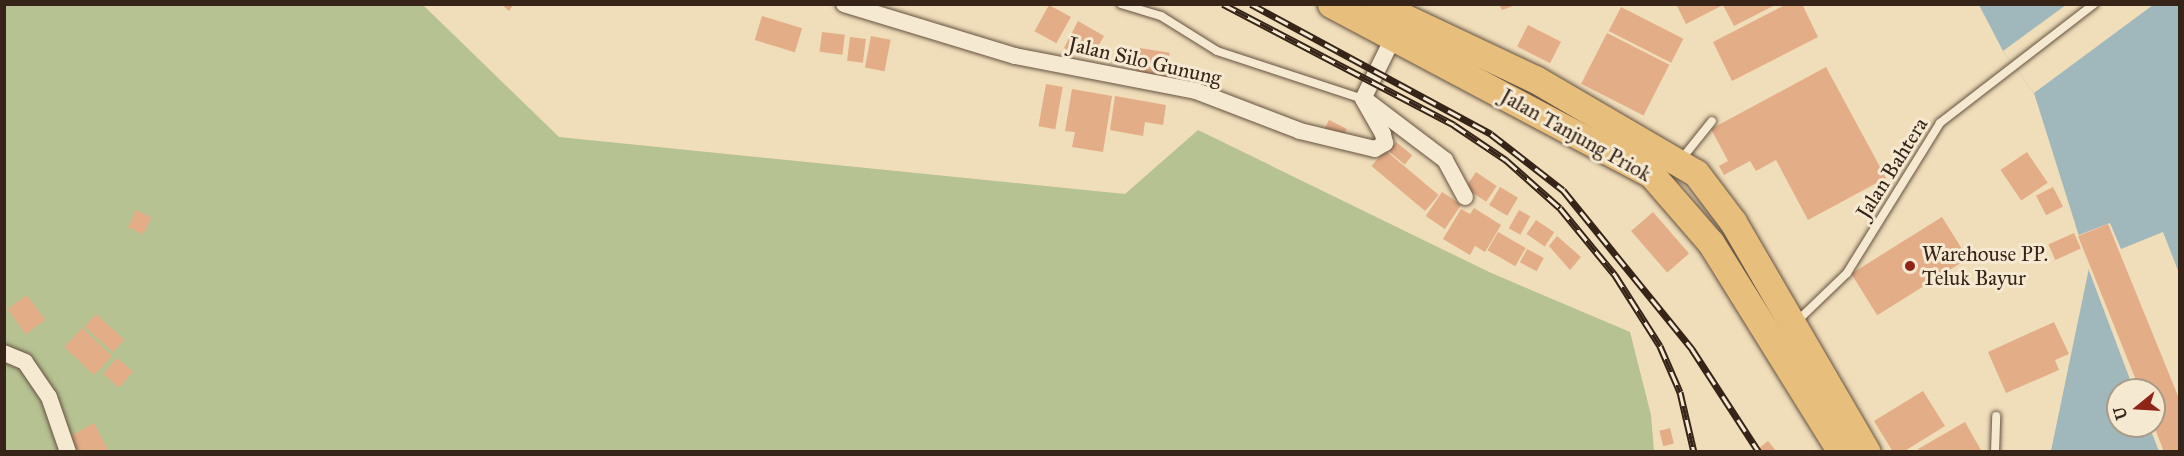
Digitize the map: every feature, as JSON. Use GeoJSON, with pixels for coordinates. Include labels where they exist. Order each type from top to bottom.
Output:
{"type":"FeatureCollection","features":[{"type":"Feature","properties":{"kind":"highway","name":"Jalan Tanjung Priok"},"geometry":{"type":"LineString","coordinates":[[1331,4],[1384,17],[1535,79],[1680,161],[1716,195],[1794,323],[1866,452]]}},
{"type":"Feature","properties":{"kind":"highway","name":"Jalan Tanjung Priok"},"geometry":{"type":"LineString","coordinates":[[1384,17],[1633,162],[1671,192],[1711,243],[1841,452]]}},
{"type":"Feature","properties":{"kind":"street","name":"Jalan Silo Gunung"},"geometry":{"type":"LineString","coordinates":[[844,4],[1015,56],[1196,91],[1300,131],[1375,149],[1385,143],[1383,134],[1363,99]]}},
{"type":"Feature","properties":{"kind":"street"},"geometry":{"type":"LineString","coordinates":[[1384,17],[1363,99],[1445,160],[1465,197]]}},
{"type":"Feature","properties":{"kind":"street"},"geometry":{"type":"LineString","coordinates":[[4,353],[25,362],[49,397],[68,452]]}},
{"type":"Feature","properties":{"kind":"lane"},"geometry":{"type":"LineString","coordinates":[[1120,4],[1161,16],[1217,51],[1363,99]]}},
{"type":"Feature","properties":{"kind":"lane","name":"Jalan Bahtera"},"geometry":{"type":"LineString","coordinates":[[1794,323],[1847,273],[1940,123],[2094,4]]}},
{"type":"Feature","properties":{"kind":"lane"},"geometry":{"type":"LineString","coordinates":[[1680,161],[1712,121]]}},
{"type":"Feature","properties":{"kind":"lane"},"geometry":{"type":"LineString","coordinates":[[1995,452],[1996,416]]}},
{"type":"Feature","properties":{"kind":"green space"},"geometry":{"type":"Polygon","coordinates":[[[4,5],[423,5],[559,137],[1125,194],[1198,130],[1489,272],[1630,332],[1651,415],[1654,451],[5,451],[4,5]]]}},
{"type":"Feature","properties":{"kind":"water"},"geometry":{"type":"Polygon","coordinates":[[[1979,5],[2179,5],[2179,451],[2051,451],[2089,268],[2034,93],[2003,51],[1979,5]]]}},
{"type":"Feature","properties":{"kind":"pier"},"geometry":{"type":"Polygon","coordinates":[[[2066,5],[2153,5],[2034,93],[2003,51],[2066,5]]]}},
{"type":"Feature","properties":{"kind":"pier"},"geometry":{"type":"Polygon","coordinates":[[[2110,223],[2121,249],[2163,232],[2179,273],[2179,451],[2159,451],[2154,438],[2166,438],[2166,378],[2129,378],[2076,236],[2110,223]]]}},
{"type":"Feature","properties":{"kind":"building"},"geometry":{"type":"Polygon","coordinates":[[[501,4],[514,4],[509,11],[501,4]]]}},
{"type":"Feature","properties":{"kind":"building"},"geometry":{"type":"Polygon","coordinates":[[[1499,4],[1516,4],[1516,5],[1502,10],[1499,4]]]}},
{"type":"Feature","properties":{"kind":"building"},"geometry":{"type":"Polygon","coordinates":[[[1676,4],[1777,4],[1734,26],[1723,5],[1686,24],[1676,4]]]}},
{"type":"Feature","properties":{"kind":"building"},"geometry":{"type":"Polygon","coordinates":[[[1787,4],[1802,4],[1818,37],[1732,81],[1713,42],[1787,4]]]}},
{"type":"Feature","properties":{"kind":"building"},"geometry":{"type":"Polygon","coordinates":[[[1049,5],[1071,17],[1056,43],[1034,31],[1049,5]]]}},
{"type":"Feature","properties":{"kind":"building"},"geometry":{"type":"Polygon","coordinates":[[[1621,7],[1683,39],[1671,63],[1609,31],[1621,7]]]}},
{"type":"Feature","properties":{"kind":"building"},"geometry":{"type":"Polygon","coordinates":[[[762,16],[802,28],[795,52],[755,40],[762,16]]]}},
{"type":"Feature","properties":{"kind":"building"},"geometry":{"type":"Polygon","coordinates":[[[1078,21],[1104,36],[1095,52],[1087,48],[1082,57],[1064,48],[1078,21]]]}},
{"type":"Feature","properties":{"kind":"building"},"geometry":{"type":"Polygon","coordinates":[[[1528,25],[1561,42],[1550,63],[1517,46],[1528,25]]]}},
{"type":"Feature","properties":{"kind":"building"},"geometry":{"type":"Polygon","coordinates":[[[822,32],[845,35],[842,55],[820,52],[822,32]]]}},
{"type":"Feature","properties":{"kind":"building"},"geometry":{"type":"Polygon","coordinates":[[[1607,33],[1669,65],[1643,116],[1581,84],[1607,33]]]}},
{"type":"Feature","properties":{"kind":"building"},"geometry":{"type":"Polygon","coordinates":[[[871,36],[891,40],[885,71],[865,67],[871,36]]]}},
{"type":"Feature","properties":{"kind":"building"},"geometry":{"type":"Polygon","coordinates":[[[850,37],[866,39],[863,63],[847,61],[850,37]]]}},
{"type":"Feature","properties":{"kind":"building"},"geometry":{"type":"Polygon","coordinates":[[[1140,48],[1170,53],[1165,83],[1135,79],[1140,48]]]}},
{"type":"Feature","properties":{"kind":"building"},"geometry":{"type":"Polygon","coordinates":[[[1826,67],[1886,178],[1808,220],[1776,160],[1756,171],[1750,161],[1724,175],[1719,166],[1728,161],[1711,129],[1826,67]]]}},
{"type":"Feature","properties":{"kind":"building"},"geometry":{"type":"Polygon","coordinates":[[[1199,69],[1212,73],[1209,86],[1195,81],[1199,69]]]}},
{"type":"Feature","properties":{"kind":"building"},"geometry":{"type":"Polygon","coordinates":[[[1046,84],[1063,87],[1055,129],[1039,126],[1046,84]]]}},
{"type":"Feature","properties":{"kind":"building"},"geometry":{"type":"Polygon","coordinates":[[[1072,89],[1112,96],[1103,152],[1072,147],[1075,132],[1065,131],[1072,89]]]}},
{"type":"Feature","properties":{"kind":"building"},"geometry":{"type":"Polygon","coordinates":[[[1115,96],[1166,105],[1163,125],[1145,122],[1143,136],[1110,130],[1115,96]]]}},
{"type":"Feature","properties":{"kind":"building"},"geometry":{"type":"Polygon","coordinates":[[[1329,120],[1347,129],[1340,142],[1323,132],[1329,120]]]}},
{"type":"Feature","properties":{"kind":"building"},"geometry":{"type":"Polygon","coordinates":[[[1396,142],[1412,155],[1405,165],[1388,151],[1396,142]]]}},
{"type":"Feature","properties":{"kind":"building"},"geometry":{"type":"Polygon","coordinates":[[[1385,150],[1439,195],[1425,211],[1372,166],[1385,150]]]}},
{"type":"Feature","properties":{"kind":"building"},"geometry":{"type":"Polygon","coordinates":[[[2027,152],[2048,183],[2021,201],[2000,170],[2027,152]]]}},
{"type":"Feature","properties":{"kind":"building"},"geometry":{"type":"Polygon","coordinates":[[[1476,172],[1497,186],[1486,202],[1465,188],[1476,172]]]}},
{"type":"Feature","properties":{"kind":"building"},"geometry":{"type":"Polygon","coordinates":[[[1500,187],[1518,198],[1507,216],[1489,205],[1500,187]]]}},
{"type":"Feature","properties":{"kind":"building"},"geometry":{"type":"Polygon","coordinates":[[[2053,187],[2063,207],[2046,215],[2036,196],[2053,187]]]}},
{"type":"Feature","properties":{"kind":"building"},"geometry":{"type":"Polygon","coordinates":[[[1442,192],[1461,205],[1445,229],[1426,216],[1442,192]]]}},
{"type":"Feature","properties":{"kind":"building"},"geometry":{"type":"Polygon","coordinates":[[[1474,208],[1501,225],[1485,252],[1475,246],[1470,255],[1443,239],[1461,209],[1470,214],[1474,208]]]}},
{"type":"Feature","properties":{"kind":"building"},"geometry":{"type":"Polygon","coordinates":[[[136,210],[151,217],[143,234],[128,227],[136,210]]]}},
{"type":"Feature","properties":{"kind":"building"},"geometry":{"type":"Polygon","coordinates":[[[1519,210],[1530,216],[1520,235],[1509,228],[1519,210]]]}},
{"type":"Feature","properties":{"kind":"building"},"geometry":{"type":"Polygon","coordinates":[[[1653,212],[1689,254],[1667,273],[1631,231],[1653,212]]]}},
{"type":"Feature","properties":{"kind":"building","name":"Warehouse PP. Teluk Bayur"},"geometry":{"type":"Polygon","coordinates":[[[1942,217],[1968,259],[1877,315],[1851,274],[1942,217]]]}},
{"type":"Feature","properties":{"kind":"building"},"geometry":{"type":"Polygon","coordinates":[[[1536,220],[1554,232],[1545,246],[1526,234],[1536,220]]]}},
{"type":"Feature","properties":{"kind":"building"},"geometry":{"type":"Polygon","coordinates":[[[2108,224],[2180,401],[2180,452],[2164,452],[2159,438],[2166,438],[2166,378],[2135,378],[2078,236],[2108,224]]]}},
{"type":"Feature","properties":{"kind":"building"},"geometry":{"type":"Polygon","coordinates":[[[1498,232],[1526,248],[1515,266],[1488,250],[1498,232]]]}},
{"type":"Feature","properties":{"kind":"building"},"geometry":{"type":"Polygon","coordinates":[[[2074,233],[2081,249],[2055,260],[2048,244],[2074,233]]]}},
{"type":"Feature","properties":{"kind":"building"},"geometry":{"type":"Polygon","coordinates":[[[1557,236],[1581,257],[1570,270],[1549,246],[1557,236]]]}},
{"type":"Feature","properties":{"kind":"building"},"geometry":{"type":"Polygon","coordinates":[[[1527,249],[1544,258],[1537,271],[1520,262],[1527,249]]]}},
{"type":"Feature","properties":{"kind":"building"},"geometry":{"type":"Polygon","coordinates":[[[27,295],[45,320],[26,334],[8,309],[27,295]]]}},
{"type":"Feature","properties":{"kind":"building"},"geometry":{"type":"Polygon","coordinates":[[[96,314],[124,339],[113,352],[85,327],[96,314]]]}},
{"type":"Feature","properties":{"kind":"building"},"geometry":{"type":"Polygon","coordinates":[[[2054,322],[2069,354],[2055,360],[2059,370],[2006,393],[1988,352],[2054,322]]]}},
{"type":"Feature","properties":{"kind":"building"},"geometry":{"type":"Polygon","coordinates":[[[82,328],[112,356],[94,375],[64,347],[82,328]]]}},
{"type":"Feature","properties":{"kind":"building"},"geometry":{"type":"Polygon","coordinates":[[[117,358],[133,372],[119,388],[103,374],[117,358]]]}},
{"type":"Feature","properties":{"kind":"building"},"geometry":{"type":"Polygon","coordinates":[[[1923,391],[1945,426],[1903,452],[1893,452],[1874,421],[1923,391]]]}},
{"type":"Feature","properties":{"kind":"building"},"geometry":{"type":"Polygon","coordinates":[[[1965,422],[1982,452],[1920,452],[1918,449],[1965,422]]]}},
{"type":"Feature","properties":{"kind":"building"},"geometry":{"type":"Polygon","coordinates":[[[94,423],[109,452],[76,452],[69,437],[94,423]]]}},
{"type":"Feature","properties":{"kind":"building"},"geometry":{"type":"Polygon","coordinates":[[[1670,428],[1674,444],[1663,446],[1659,431],[1670,428]]]}},
{"type":"Feature","properties":{"kind":"building"},"geometry":{"type":"Polygon","coordinates":[[[1768,441],[1777,452],[1755,452],[1758,449],[1768,441]]]}},
{"type":"Feature","properties":{"kind":"railway"},"geometry":{"type":"LineString","coordinates":[[1223,4],[1454,125],[1506,160],[1560,208],[1615,275],[1660,346],[1680,392],[1694,452]]}},
{"type":"Feature","properties":{"kind":"railway"},"geometry":{"type":"LineString","coordinates":[[1251,4],[1491,134],[1563,190],[1692,349],[1759,452]]}},
{"type":"Feature","properties":{"kind":"place","name":"Warehouse PP. Teluk Bayur"},"geometry":{"type":"Point","coordinates":[1910,266]}}]}
